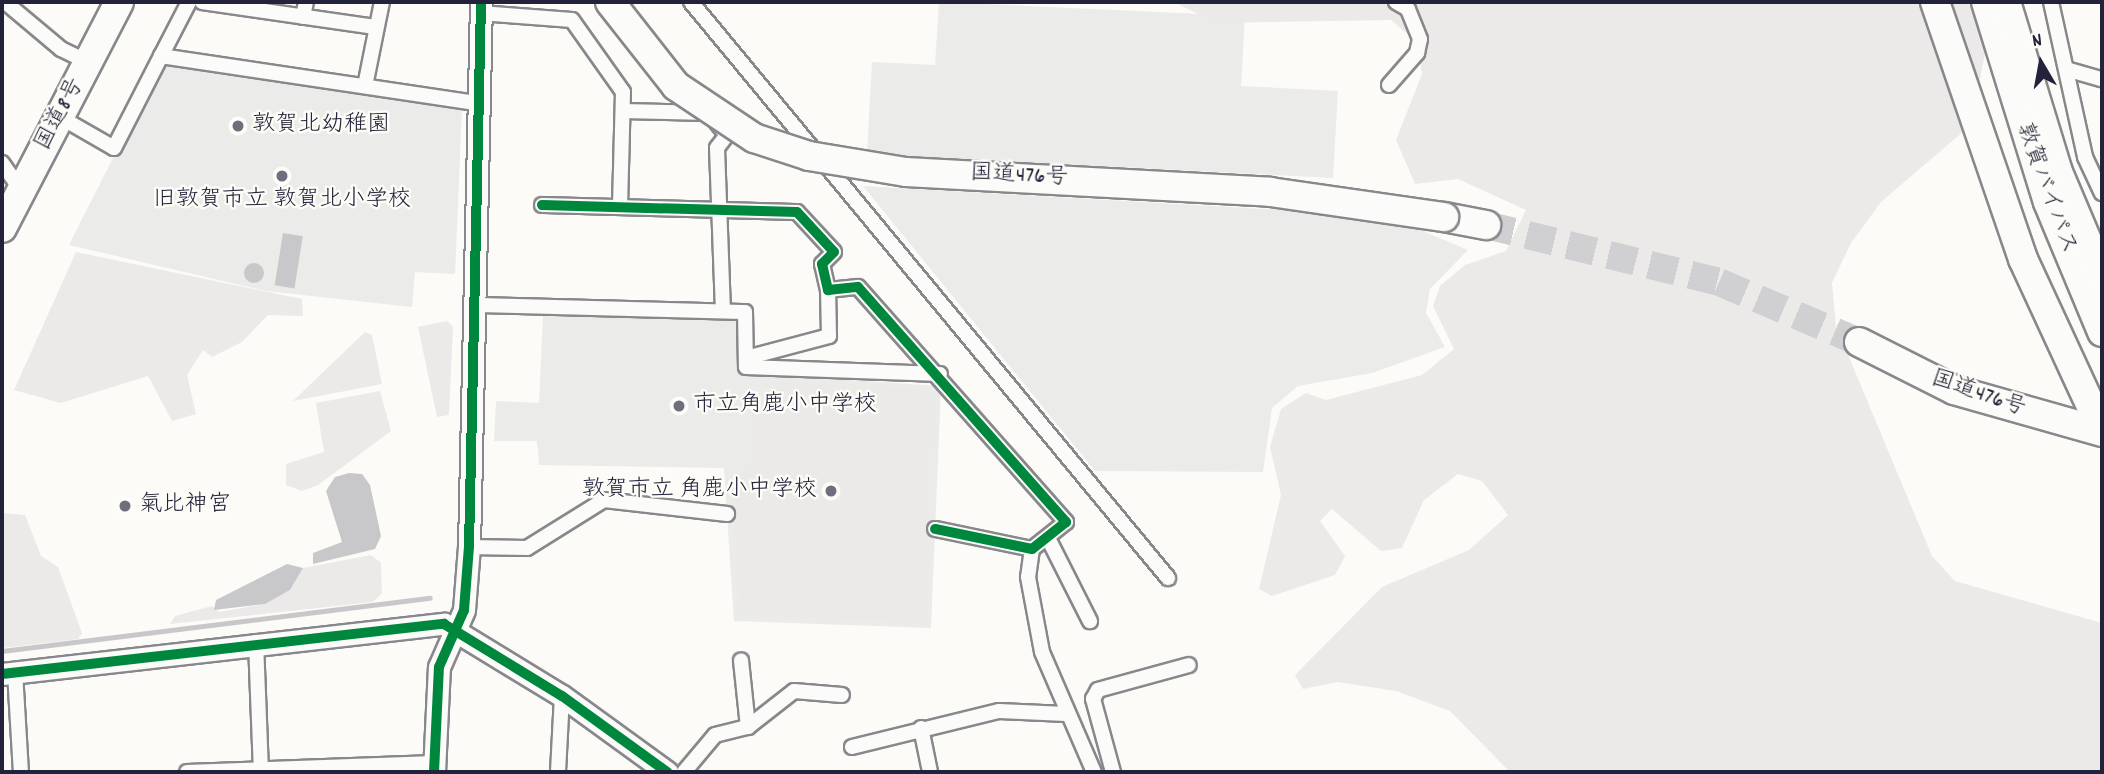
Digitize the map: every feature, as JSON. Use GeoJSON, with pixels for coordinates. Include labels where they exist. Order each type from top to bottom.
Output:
{"type":"FeatureCollection","features":[{"type":"Feature","properties":{"kind":"highway","name":"国道8号"},"geometry":{"type":"LineString","coordinates":[[2,228],[120,2]]}},
{"type":"Feature","properties":{"kind":"highway","name":"国道476号"},"geometry":{"type":"LineString","coordinates":[[610,2],[676,86],[754,138],[809,156],[906,172],[1270,192],[1486,225]]}},
{"type":"Feature","properties":{"kind":"highway"},"geometry":{"type":"LineString","coordinates":[[1936,2],[1996,190],[2059,341],[2102,431]]}},
{"type":"Feature","properties":{"kind":"highway","name":"敦賀バイパス"},"geometry":{"type":"LineString","coordinates":[[1986,2],[2048,202],[2102,332]]}},
{"type":"Feature","properties":{"kind":"highway"},"geometry":{"type":"LineString","coordinates":[[2006,2],[2045,135],[2102,276]]}},
{"type":"Feature","properties":{"kind":"highway","name":"国道476号"},"geometry":{"type":"LineString","coordinates":[[1859,342],[1954,390],[2102,431]]}},
{"type":"Feature","properties":{"kind":"street"},"geometry":{"type":"LineString","coordinates":[[5,2],[61,49],[88,62]]}},
{"type":"Feature","properties":{"kind":"street"},"geometry":{"type":"LineString","coordinates":[[60,117],[114,148],[189,2]]}},
{"type":"Feature","properties":{"kind":"street"},"geometry":{"type":"LineString","coordinates":[[202,2],[374,27]]}},
{"type":"Feature","properties":{"kind":"street"},"geometry":{"type":"LineString","coordinates":[[303,17],[306,2]]}},
{"type":"Feature","properties":{"kind":"street"},"geometry":{"type":"LineString","coordinates":[[365,86],[374,27],[382,2]]}},
{"type":"Feature","properties":{"kind":"street"},"geometry":{"type":"LineString","coordinates":[[691,2],[1168,578]]}},
{"type":"Feature","properties":{"kind":"street"},"geometry":{"type":"LineString","coordinates":[[1389,85],[1420,39],[1408,9],[1396,2]]}},
{"type":"Feature","properties":{"kind":"street"},"geometry":{"type":"LineString","coordinates":[[2051,2],[2085,157],[2102,193]]}},
{"type":"Feature","properties":{"kind":"street"},"geometry":{"type":"LineString","coordinates":[[187,772],[434,768],[439,667],[453,627],[465,606],[469,547],[477,305],[476,103],[480,8],[572,20],[623,92],[620,207]]}},
{"type":"Feature","properties":{"kind":"street"},"geometry":{"type":"LineString","coordinates":[[161,56],[476,103]]}},
{"type":"Feature","properties":{"kind":"street"},"geometry":{"type":"LineString","coordinates":[[2066,69],[2102,79]]}},
{"type":"Feature","properties":{"kind":"street"},"geometry":{"type":"LineString","coordinates":[[623,111],[709,113],[727,135],[717,148],[717,209],[723,311]]}},
{"type":"Feature","properties":{"kind":"street"},"geometry":{"type":"LineString","coordinates":[[2,163],[21,190]]}},
{"type":"Feature","properties":{"kind":"street"},"geometry":{"type":"LineString","coordinates":[[542,205],[797,212],[834,252],[822,264],[828,290],[830,336],[746,358]]}},
{"type":"Feature","properties":{"kind":"street"},"geometry":{"type":"LineString","coordinates":[[828,290],[858,287],[940,374],[1066,522],[1049,540],[1032,549],[935,529]]}},
{"type":"Feature","properties":{"kind":"street"},"geometry":{"type":"LineString","coordinates":[[477,305],[745,312],[746,367],[940,374]]}},
{"type":"Feature","properties":{"kind":"street"},"geometry":{"type":"LineString","coordinates":[[469,547],[523,550],[604,500],[727,514]]}},
{"type":"Feature","properties":{"kind":"street"},"geometry":{"type":"LineString","coordinates":[[1049,540],[1090,621]]}},
{"type":"Feature","properties":{"kind":"street"},"geometry":{"type":"LineString","coordinates":[[1032,549],[1033,615],[1066,714],[1076,723],[1094,772]]}},
{"type":"Feature","properties":{"kind":"street"},"geometry":{"type":"LineString","coordinates":[[21,772],[8,673],[256,642],[433,624],[453,627],[562,696],[667,772]]}},
{"type":"Feature","properties":{"kind":"street"},"geometry":{"type":"LineString","coordinates":[[256,642],[261,770]]}},
{"type":"Feature","properties":{"kind":"street"},"geometry":{"type":"LineString","coordinates":[[741,660],[748,727]]}},
{"type":"Feature","properties":{"kind":"street"},"geometry":{"type":"LineString","coordinates":[[1113,772],[1093,699],[1098,690],[1189,665]]}},
{"type":"Feature","properties":{"kind":"street"},"geometry":{"type":"LineString","coordinates":[[684,772],[715,735],[748,727],[794,691],[842,695]]}},
{"type":"Feature","properties":{"kind":"street"},"geometry":{"type":"LineString","coordinates":[[558,772],[562,696]]}},
{"type":"Feature","properties":{"kind":"street"},"geometry":{"type":"LineString","coordinates":[[852,747],[920,728],[999,711],[1066,714]]}},
{"type":"Feature","properties":{"kind":"street"},"geometry":{"type":"LineString","coordinates":[[920,728],[930,772]]}},
{"type":"Feature","properties":{"kind":"shaded area"},"geometry":{"type":"Polygon","coordinates":[[[939,2],[1245,16],[1241,86],[1338,91],[1333,178],[867,154],[872,62],[935,65],[939,2]]]}},
{"type":"Feature","properties":{"kind":"shaded area"},"geometry":{"type":"Polygon","coordinates":[[[1174,2],[1995,2],[1971,125],[1881,202],[1851,243],[1832,283],[1836,326],[1932,556],[1955,581],[2102,623],[2102,772],[1510,772],[1450,711],[1396,691],[1338,682],[1303,689],[1295,675],[1382,587],[1469,550],[1508,515],[1482,481],[1458,474],[1424,500],[1402,548],[1381,551],[1332,509],[1320,521],[1345,556],[1335,575],[1272,596],[1259,589],[1281,495],[1270,447],[1281,409],[1306,393],[1326,400],[1422,375],[1454,349],[1433,306],[1440,286],[1465,265],[1506,251],[1526,210],[1458,179],[1415,184],[1396,140],[1422,74],[1417,42],[1391,20],[1216,23],[1174,2]]]}},
{"type":"Feature","properties":{"kind":"shaded area","name":"旧敦賀市立 敦賀北小学校"},"geometry":{"type":"Polygon","coordinates":[[[162,61],[462,107],[455,274],[415,272],[412,307],[266,291],[69,245],[162,61]]]}},
{"type":"Feature","properties":{"kind":"shaded area"},"geometry":{"type":"Polygon","coordinates":[[[863,186],[1352,214],[1406,224],[1468,250],[1430,289],[1426,313],[1445,347],[1372,373],[1298,386],[1272,408],[1263,472],[1095,471],[863,186]]]}},
{"type":"Feature","properties":{"kind":"shaded area"},"geometry":{"type":"Polygon","coordinates":[[[283,233],[303,236],[294,288],[275,285],[283,233]]]}},
{"type":"Feature","properties":{"kind":"shaded area"},"geometry":{"type":"Polygon","coordinates":[[[76,252],[302,299],[303,316],[268,315],[242,342],[212,357],[203,350],[187,375],[196,414],[172,421],[148,376],[61,403],[14,390],[76,252]]]}},
{"type":"Feature","properties":{"kind":"shaded area"},"geometry":{"type":"Polygon","coordinates":[[[250,263],[258,263],[264,273],[258,283],[250,283],[244,277],[244,269],[250,263]]]}},
{"type":"Feature","properties":{"kind":"shaded area","name":"敦賀市立 角鹿小中学校"},"geometry":{"type":"Polygon","coordinates":[[[543,316],[738,320],[740,373],[941,386],[931,628],[734,621],[724,468],[539,465],[537,441],[494,441],[496,401],[539,403],[543,316]]]}},
{"type":"Feature","properties":{"kind":"shaded area"},"geometry":{"type":"Polygon","coordinates":[[[447,321],[453,327],[449,415],[437,417],[418,327],[447,321]]]}},
{"type":"Feature","properties":{"kind":"shaded area"},"geometry":{"type":"Polygon","coordinates":[[[365,332],[372,335],[382,384],[293,401],[365,332]]]}},
{"type":"Feature","properties":{"kind":"shaded area"},"geometry":{"type":"Polygon","coordinates":[[[775,381],[931,390],[926,622],[742,616],[730,473],[750,470],[752,399],[774,399],[775,381]]]}},
{"type":"Feature","properties":{"kind":"shaded area"},"geometry":{"type":"Polygon","coordinates":[[[380,391],[391,431],[318,485],[302,491],[286,485],[286,464],[324,452],[316,403],[380,391]]]}},
{"type":"Feature","properties":{"kind":"shaded area"},"geometry":{"type":"Polygon","coordinates":[[[349,473],[362,474],[370,485],[381,536],[375,549],[313,564],[313,553],[342,542],[326,491],[335,477],[349,473]]]}},
{"type":"Feature","properties":{"kind":"shaded area"},"geometry":{"type":"Polygon","coordinates":[[[2,513],[25,515],[41,556],[58,567],[82,633],[78,639],[2,648],[2,513]]]}},
{"type":"Feature","properties":{"kind":"shaded area"},"geometry":{"type":"Polygon","coordinates":[[[371,555],[381,563],[382,593],[373,602],[170,624],[175,616],[212,606],[219,612],[265,604],[290,590],[303,568],[371,555]]]}},
{"type":"Feature","properties":{"kind":"shaded area"},"geometry":{"type":"Polygon","coordinates":[[[287,564],[303,568],[290,590],[265,604],[214,610],[216,600],[287,564]]]}},
{"type":"Feature","properties":{"kind":"waterway"},"geometry":{"type":"LineString","coordinates":[[2,651],[430,598]]}},
{"type":"Feature","properties":{"kind":"tunnel"},"geometry":{"type":"LineString","coordinates":[[1486,225],[1719,282],[1859,342]]}},
{"type":"Feature","properties":{"kind":"cycle path"},"geometry":{"type":"LineString","coordinates":[[434,772],[439,667],[464,610],[469,547],[481,2]]}},
{"type":"Feature","properties":{"kind":"cycle path"},"geometry":{"type":"LineString","coordinates":[[542,205],[797,212],[834,252],[822,264],[828,290],[858,287],[1066,522],[1032,549],[935,529]]}},
{"type":"Feature","properties":{"kind":"cycle path"},"geometry":{"type":"LineString","coordinates":[[2,674],[444,624],[562,696],[667,772]]}},
{"type":"Feature","properties":{"kind":"place","name":"敦賀北幼稚園"},"geometry":{"type":"Point","coordinates":[238,126]}},
{"type":"Feature","properties":{"kind":"place","name":"旧敦賀市立 敦賀北小学校"},"geometry":{"type":"Point","coordinates":[282,176]}},
{"type":"Feature","properties":{"kind":"place","name":"市立角鹿小中学校"},"geometry":{"type":"Point","coordinates":[679,406]}},
{"type":"Feature","properties":{"kind":"place","name":"敦賀市立 角鹿小中学校"},"geometry":{"type":"Point","coordinates":[831,491]}},
{"type":"Feature","properties":{"kind":"place","name":"氣比神宮"},"geometry":{"type":"Point","coordinates":[125,506]}}]}
